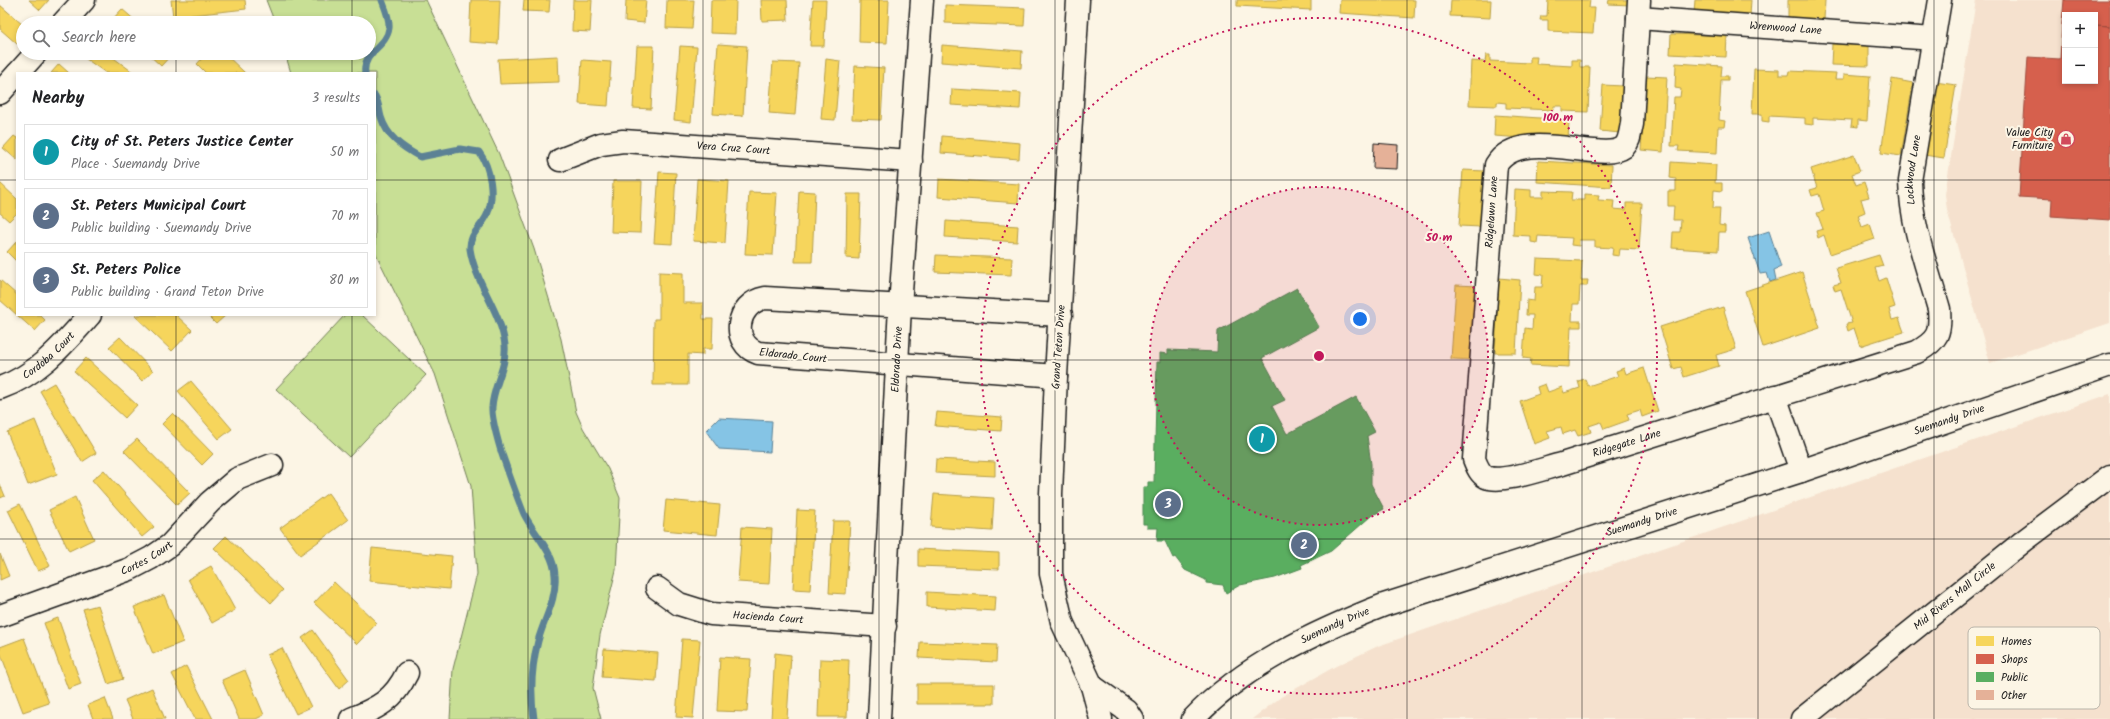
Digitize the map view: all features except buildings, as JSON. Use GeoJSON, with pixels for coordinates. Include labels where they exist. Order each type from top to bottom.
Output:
{"type":"FeatureCollection","features":[{"type":"Feature","properties":{"kind":"street"},"geometry":{"type":"LineString","coordinates":[[69,16],[84,0]]}},
{"type":"Feature","properties":{"kind":"street","name":"Eldorado Drive"},"geometry":{"type":"LineString","coordinates":[[879,719],[885,626],[900,306],[922,0]]}},
{"type":"Feature","properties":{"kind":"street","name":"Grand Teton Drive"},"geometry":{"type":"LineString","coordinates":[[1078,0],[1061,315],[1056,376],[1051,494],[1051,574],[1062,622],[1092,686],[1101,719]]}},
{"type":"Feature","properties":{"kind":"street","name":"Lockwood Lane"},"geometry":{"type":"LineString","coordinates":[[1937,337],[1940,324],[1939,309],[1910,202],[1910,181],[1940,0]]}},
{"type":"Feature","properties":{"kind":"street","name":"Wrenwood Lane"},"geometry":{"type":"LineString","coordinates":[[1638,9],[1934,39]]}},
{"type":"Feature","properties":{"kind":"street","name":"Ridgelawn Lane"},"geometry":{"type":"LineString","coordinates":[[1479,471],[1474,459],[1496,165],[1501,156],[1512,149],[1526,146],[1602,152],[1615,151],[1623,147],[1629,139],[1632,124],[1638,9]]}},
{"type":"Feature","properties":{"kind":"street"},"geometry":{"type":"LineString","coordinates":[[20,72],[30,60]]}},
{"type":"Feature","properties":{"kind":"street"},"geometry":{"type":"LineString","coordinates":[[0,93],[16,76]]}},
{"type":"Feature","properties":{"kind":"street","name":"Vera Cruz Court"},"geometry":{"type":"LineString","coordinates":[[560,160],[601,144],[622,141],[911,161]]}},
{"type":"Feature","properties":{"kind":"street","name":"Eldorado Court"},"geometry":{"type":"LineString","coordinates":[[1056,376],[758,353],[750,350],[744,343],[741,327],[742,316],[750,304],[765,298],[1061,315]]}},
{"type":"Feature","properties":{"kind":"street","name":"Cordoba Court"},"geometry":{"type":"LineString","coordinates":[[0,388],[31,373],[49,360],[89,316]]}},
{"type":"Feature","properties":{"kind":"street","name":"Ridgegate Lane"},"geometry":{"type":"LineString","coordinates":[[1479,471],[1486,477],[1507,478],[1528,474],[1917,352],[1937,337]]}},
{"type":"Feature","properties":{"kind":"street","name":"Suemandy Drive"},"geometry":{"type":"LineString","coordinates":[[1193,719],[1213,699],[1254,670],[1300,642],[1336,624],[1448,584],[1801,471],[2110,365]]}},
{"type":"Feature","properties":{"kind":"street"},"geometry":{"type":"LineString","coordinates":[[1774,396],[1801,471]]}},
{"type":"Feature","properties":{"kind":"street","name":"Cortes Court"},"geometry":{"type":"LineString","coordinates":[[0,616],[130,569],[152,558],[170,545],[210,502],[237,479],[272,466]]}},
{"type":"Feature","properties":{"kind":"street","name":"Mid Rivers Mall Circle"},"geometry":{"type":"LineString","coordinates":[[1802,719],[2031,535],[2110,476]]}},
{"type":"Feature","properties":{"kind":"street","name":"Hacienda Court"},"geometry":{"type":"LineString","coordinates":[[657,588],[679,604],[711,614],[885,626]]}},
{"type":"Feature","properties":{"kind":"street"},"geometry":{"type":"LineString","coordinates":[[351,719],[388,702],[401,685],[407,673]]}},
{"type":"Feature","properties":{"kind":"street","name":"Grand Teton Drive"},"geometry":{"type":"LineString","coordinates":[[1092,686],[1126,710],[1132,719]]}},
{"type":"Feature","properties":{"kind":"shaded area"},"geometry":{"type":"Polygon","coordinates":[[[1976,0],[2110,0],[2110,323],[1990,363],[1947,210],[1945,194],[1976,0]]]}},
{"type":"Feature","properties":{"kind":"shaded area"},"geometry":{"type":"Polygon","coordinates":[[[2110,394],[2110,719],[1252,719],[1281,697],[1336,666],[1378,646],[2110,394]]]}},
{"type":"Feature","properties":{"kind":"green space"},"geometry":{"type":"Polygon","coordinates":[[[266,0],[426,0],[499,154],[534,249],[561,339],[576,412],[583,428],[608,469],[620,498],[616,570],[600,635],[593,688],[601,719],[450,719],[453,669],[477,574],[471,486],[435,374],[376,254],[376,72],[291,72],[287,60],[376,60],[376,16],[272,16],[266,0]]]}},
{"type":"Feature","properties":{"kind":"green space"},"geometry":{"type":"Polygon","coordinates":[[[344,316],[363,316],[426,375],[349,457],[276,389],[344,316]]]}},
{"type":"Feature","properties":{"kind":"water"},"geometry":{"type":"Polygon","coordinates":[[[1769,231],[1781,267],[1774,270],[1776,280],[1770,282],[1767,273],[1760,274],[1748,238],[1769,231]]]}},
{"type":"Feature","properties":{"kind":"water"},"geometry":{"type":"Polygon","coordinates":[[[719,418],[772,421],[770,452],[719,449],[706,431],[719,418]]]}},
{"type":"Feature","properties":{"kind":"waterway"},"geometry":{"type":"LineString","coordinates":[[376,49],[384,40],[389,28],[388,17],[382,0]]}},
{"type":"Feature","properties":{"kind":"waterway"},"geometry":{"type":"LineString","coordinates":[[365,72],[367,60]]}},
{"type":"Feature","properties":{"kind":"waterway"},"geometry":{"type":"LineString","coordinates":[[376,99],[381,117],[387,130],[396,141],[407,149],[420,157],[460,149],[479,152],[489,174],[491,199],[487,215],[485,220],[473,235],[470,249],[477,274],[499,320],[505,345],[504,361],[493,399],[492,412],[502,455],[521,507],[528,521],[543,543],[551,559],[555,575],[552,601],[538,641],[534,661],[532,690],[534,719]]}},
{"type":"Feature","properties":{"kind":"place","name":"Value City Furniture"},"geometry":{"type":"Point","coordinates":[2066,139]}},
{"type":"Feature","properties":{"kind":"place","name":"City of St. Peters Justice Center"},"geometry":{"type":"Point","coordinates":[1262,439]}},
{"type":"Feature","properties":{"kind":"place","name":"St. Peters Police"},"geometry":{"type":"Point","coordinates":[1168,504]}},
{"type":"Feature","properties":{"kind":"place","name":"St. Peters Municipal Court"},"geometry":{"type":"Point","coordinates":[1304,545]}}]}
